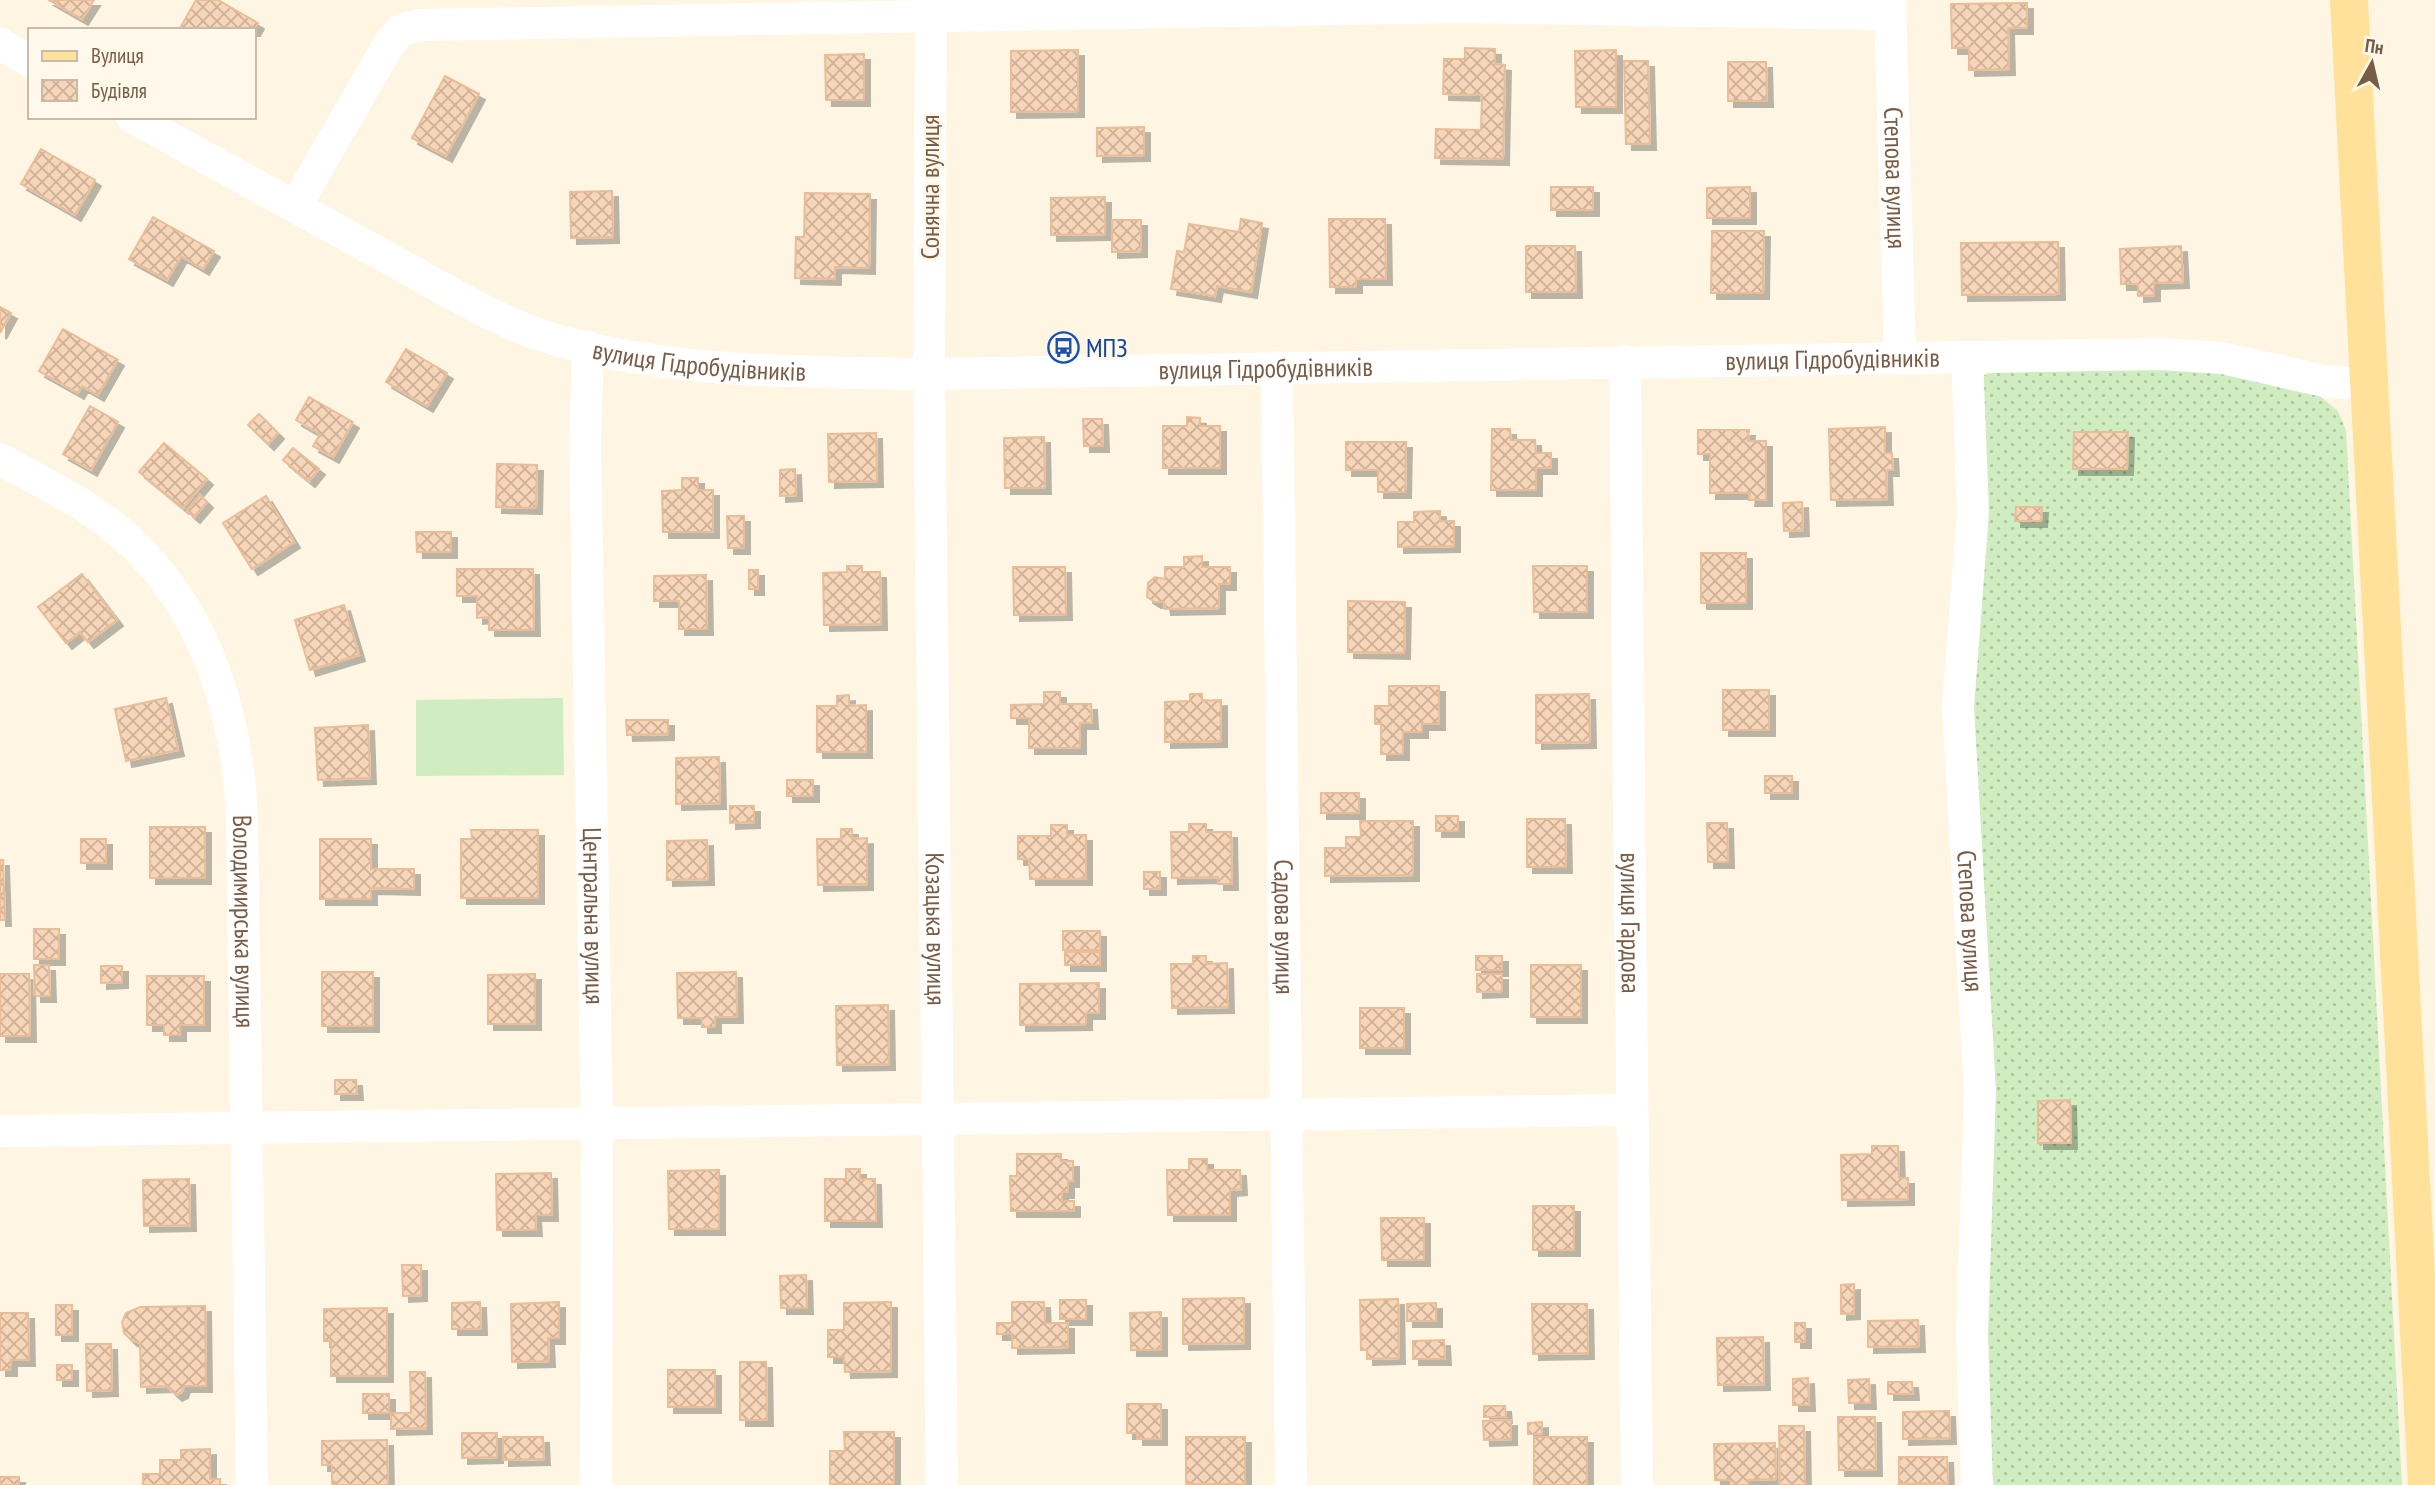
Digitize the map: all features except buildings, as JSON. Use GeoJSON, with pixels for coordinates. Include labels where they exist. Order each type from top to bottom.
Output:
{"type":"FeatureCollection","features":[{"type":"Feature","properties":{"kind":"main road"},"geometry":{"type":"LineString","coordinates":[[2348,0],[2427,1485]]}},
{"type":"Feature","properties":{"kind":"street"},"geometry":{"type":"LineString","coordinates":[[295,207],[389,44],[401,30],[409,27],[930,8],[1890,7]]}},
{"type":"Feature","properties":{"kind":"street","name":"Степова вулиця"},"geometry":{"type":"LineString","coordinates":[[1890,7],[1900,359]]}},
{"type":"Feature","properties":{"kind":"street","name":"Сонячна вулиця"},"geometry":{"type":"LineString","coordinates":[[929,374],[930,8]]}},
{"type":"Feature","properties":{"kind":"street","name":"вулиця Гідробудівників"},"geometry":{"type":"LineString","coordinates":[[136,119],[508,321],[538,334],[588,347],[746,369],[929,374],[1625,361],[2191,355],[2255,363],[2329,382],[2369,384]]}},
{"type":"Feature","properties":{"kind":"street","name":"Центральна вулиця"},"geometry":{"type":"LineString","coordinates":[[588,347],[585,442],[597,1124],[596,1485]]}},
{"type":"Feature","properties":{"kind":"street","name":"Степова вулиця"},"geometry":{"type":"LineString","coordinates":[[1967,357],[1972,533],[1959,664],[1958,717],[1980,1082],[1972,1355],[1977,1485]]}},
{"type":"Feature","properties":{"kind":"street","name":"вулиця Гардова"},"geometry":{"type":"LineString","coordinates":[[1625,361],[1632,906],[1630,1110],[1637,1485]]}},
{"type":"Feature","properties":{"kind":"street","name":"Садова вулиця"},"geometry":{"type":"LineString","coordinates":[[1277,368],[1291,1485]]}},
{"type":"Feature","properties":{"kind":"street","name":"Козацька вулиця"},"geometry":{"type":"LineString","coordinates":[[929,374],[942,1485]]}},
{"type":"Feature","properties":{"kind":"street","name":"Володимирська вулиця"},"geometry":{"type":"LineString","coordinates":[[0,459],[95,514],[121,533],[174,593],[213,664],[232,725],[241,780],[252,1485]]}},
{"type":"Feature","properties":{"kind":"street"},"geometry":{"type":"LineString","coordinates":[[0,1130],[1630,1110]]}},
{"type":"Feature","properties":{"kind":"green space"},"geometry":{"type":"Polygon","coordinates":[[[2193,368],[2315,392],[2338,411],[2346,430],[2402,1485],[1987,1485],[1966,741],[1983,376],[1989,373],[2193,368]]]}},
{"type":"Feature","properties":{"kind":"green space"},"geometry":{"type":"Polygon","coordinates":[[[563,698],[564,775],[416,776],[416,700],[563,698]]]}},
{"type":"Feature","properties":{"kind":"place","name":"МПЗ"},"geometry":{"type":"Point","coordinates":[1063,348]}}]}
